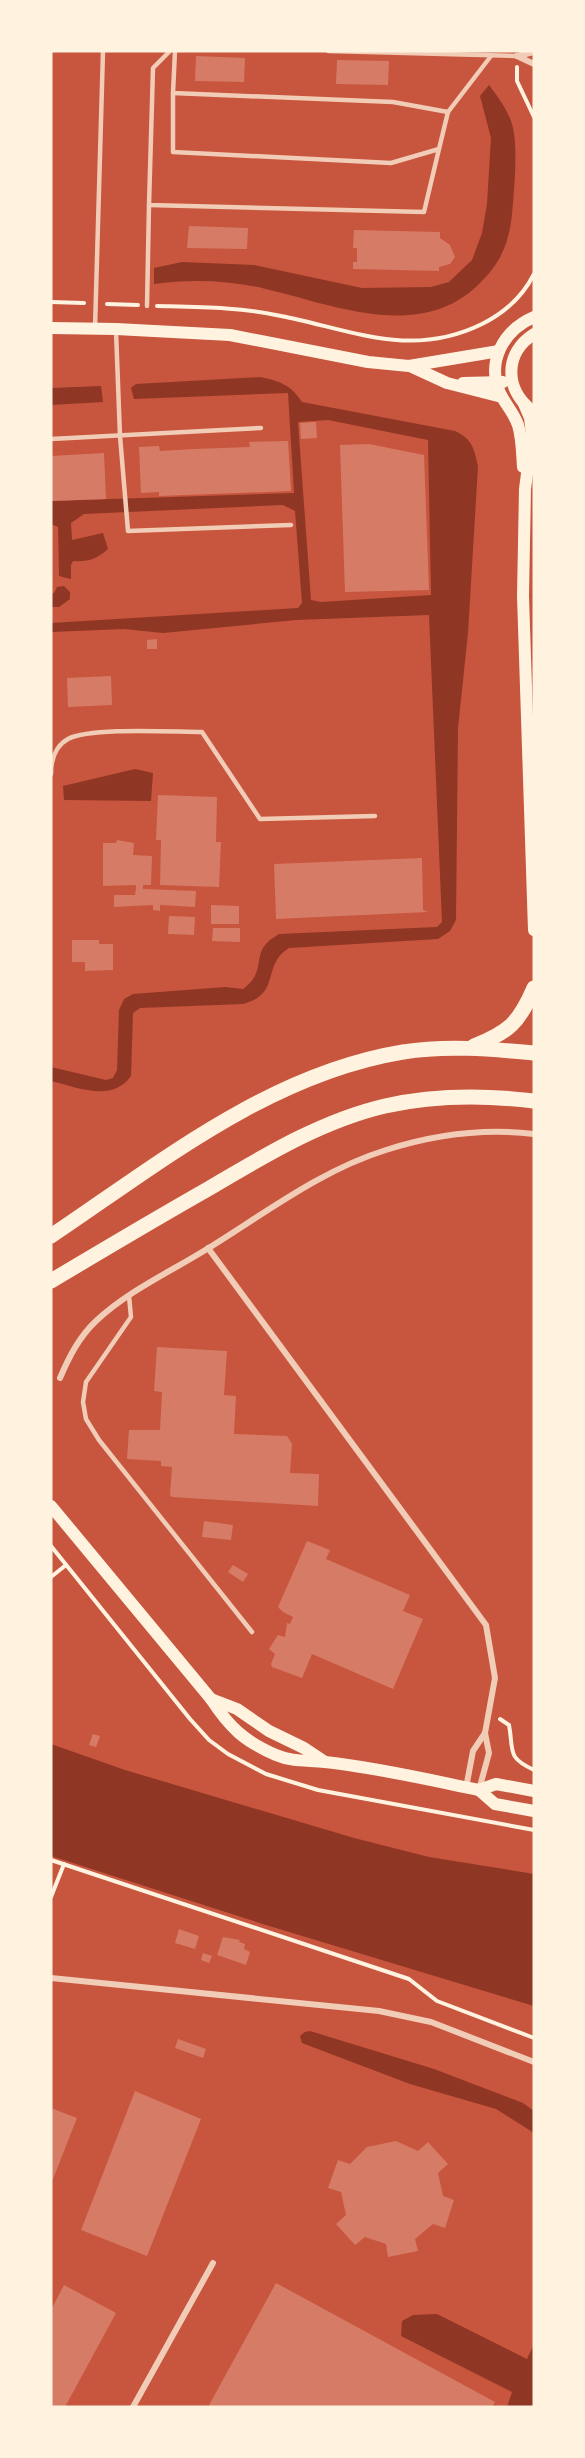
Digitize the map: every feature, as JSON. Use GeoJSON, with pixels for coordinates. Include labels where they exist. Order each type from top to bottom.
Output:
{"type":"FeatureCollection","features":[{"type":"Feature","properties":{"kind":"main road"},"geometry":{"type":"LineString","coordinates":[[525,489],[518,426],[496,382],[496,366],[503,341],[517,326],[534,317]]}},
{"type":"Feature","properties":{"kind":"main road"},"geometry":{"type":"LineString","coordinates":[[51,328],[116,328],[230,334],[368,362],[409,366],[499,351]]}},
{"type":"Feature","properties":{"kind":"main road"},"geometry":{"type":"LineString","coordinates":[[534,334],[522,344],[513,358],[511,376],[512,384],[529,408],[532,435],[525,489],[523,596],[534,930]]}},
{"type":"Feature","properties":{"kind":"main road"},"geometry":{"type":"LineString","coordinates":[[409,366],[447,383],[502,397]]}},
{"type":"Feature","properties":{"kind":"main road"},"geometry":{"type":"LineString","coordinates":[[447,383],[512,384]]}},
{"type":"Feature","properties":{"kind":"main road"},"geometry":{"type":"LineString","coordinates":[[470,1048],[497,1037],[514,1024],[525,1009],[534,988]]}},
{"type":"Feature","properties":{"kind":"main road"},"geometry":{"type":"LineString","coordinates":[[51,1236],[179,1150],[274,1093],[328,1071],[404,1052],[470,1048],[534,1053]]}},
{"type":"Feature","properties":{"kind":"main road"},"geometry":{"type":"LineString","coordinates":[[51,1281],[302,1136],[365,1112],[442,1098],[504,1098],[534,1101]]}},
{"type":"Feature","properties":{"kind":"main road"},"geometry":{"type":"LineString","coordinates":[[51,1506],[212,1699],[227,1724],[258,1746],[291,1760],[325,1761],[478,1790],[496,1784],[534,1791]]}},
{"type":"Feature","properties":{"kind":"main road"},"geometry":{"type":"LineString","coordinates":[[212,1699],[237,1709],[269,1731],[325,1761]]}},
{"type":"Feature","properties":{"kind":"main road"},"geometry":{"type":"LineString","coordinates":[[478,1790],[495,1804],[534,1811]]}},
{"type":"Feature","properties":{"kind":"street"},"geometry":{"type":"LineString","coordinates":[[517,56],[534,52]]}},
{"type":"Feature","properties":{"kind":"street"},"geometry":{"type":"LineString","coordinates":[[517,56],[534,64]]}},
{"type":"Feature","properties":{"kind":"street"},"geometry":{"type":"LineString","coordinates":[[60,1378],[69,1356],[82,1336],[95,1322],[129,1296],[343,1168],[374,1154],[448,1135],[513,1131],[534,1134]]}},
{"type":"Feature","properties":{"kind":"street"},"geometry":{"type":"LineString","coordinates":[[208,1248],[486,1625],[495,1678],[485,1733],[473,1751],[466,1788]]}},
{"type":"Feature","properties":{"kind":"street"},"geometry":{"type":"LineString","coordinates":[[478,1790],[489,1753],[485,1733]]}},
{"type":"Feature","properties":{"kind":"street"},"geometry":{"type":"LineString","coordinates":[[51,1978],[379,2011],[431,2022],[534,2062]]}},
{"type":"Feature","properties":{"kind":"street"},"geometry":{"type":"LineString","coordinates":[[133,2407],[213,2263]]}},
{"type":"Feature","properties":{"kind":"lane"},"geometry":{"type":"LineString","coordinates":[[95,328],[103,51]]}},
{"type":"Feature","properties":{"kind":"lane"},"geometry":{"type":"LineString","coordinates":[[172,51],[173,152],[391,162],[440,148]]}},
{"type":"Feature","properties":{"kind":"lane"},"geometry":{"type":"LineString","coordinates":[[147,306],[153,68],[172,51]]}},
{"type":"Feature","properties":{"kind":"lane"},"geometry":{"type":"LineString","coordinates":[[328,51],[517,56]]}},
{"type":"Feature","properties":{"kind":"lane"},"geometry":{"type":"LineString","coordinates":[[149,205],[424,212],[448,112],[491,56]]}},
{"type":"Feature","properties":{"kind":"lane"},"geometry":{"type":"LineString","coordinates":[[173,93],[393,102],[448,112]]}},
{"type":"Feature","properties":{"kind":"lane"},"geometry":{"type":"LineString","coordinates":[[116,328],[118,404],[128,531],[291,525]]}},
{"type":"Feature","properties":{"kind":"lane"},"geometry":{"type":"LineString","coordinates":[[51,440],[261,428]]}},
{"type":"Feature","properties":{"kind":"lane"},"geometry":{"type":"LineString","coordinates":[[51,774],[51,758],[67,740],[91,732],[202,732],[260,819],[375,816]]}},
{"type":"Feature","properties":{"kind":"lane"},"geometry":{"type":"LineString","coordinates":[[129,1296],[131,1317],[86,1382],[83,1402],[86,1419],[99,1440],[252,1632]]}},
{"type":"Feature","properties":{"kind":"path"},"geometry":{"type":"LineString","coordinates":[[517,56],[517,81],[534,117]]}},
{"type":"Feature","properties":{"kind":"path"},"geometry":{"type":"LineString","coordinates":[[51,302],[242,310],[281,316],[351,334],[393,340],[431,340],[450,338],[504,311],[521,294],[534,274]]}},
{"type":"Feature","properties":{"kind":"path"},"geometry":{"type":"LineString","coordinates":[[51,1546],[66,1565],[51,1577]]}},
{"type":"Feature","properties":{"kind":"path"},"geometry":{"type":"LineString","coordinates":[[489,1715],[509,1725],[515,1759],[534,1770]]}},
{"type":"Feature","properties":{"kind":"path"},"geometry":{"type":"LineString","coordinates":[[51,1860],[409,1979],[437,2001],[534,2038]]}},
{"type":"Feature","properties":{"kind":"path"},"geometry":{"type":"LineString","coordinates":[[51,1897],[64,1864]]}},
{"type":"Feature","properties":{"kind":"shaded area"},"geometry":{"type":"Polygon","coordinates":[[[489,85],[506,111],[514,137],[515,171],[511,224],[503,251],[494,267],[481,282],[457,301],[431,311],[404,315],[375,314],[235,283],[181,281],[154,284],[154,268],[182,262],[254,265],[362,288],[431,287],[449,282],[472,260],[482,233],[487,204],[491,138],[480,96],[489,85]]]}},
{"type":"Feature","properties":{"kind":"shaded area"},"geometry":{"type":"Polygon","coordinates":[[[261,377],[284,385],[293,391],[302,402],[455,431],[465,437],[471,445],[478,466],[468,633],[458,728],[456,920],[450,931],[438,939],[289,948],[275,963],[263,993],[243,1004],[140,1008],[133,1013],[131,1076],[114,1089],[94,1091],[51,1081],[51,1067],[106,1080],[113,1078],[117,1070],[119,1010],[124,999],[133,994],[225,987],[243,989],[250,983],[257,971],[263,948],[279,934],[437,927],[442,922],[429,615],[296,620],[163,633],[124,629],[51,632],[51,623],[298,608],[302,603],[295,511],[283,505],[84,514],[71,523],[72,540],[103,533],[108,549],[92,559],[73,561],[71,579],[59,576],[58,527],[51,524],[51,501],[294,493],[288,393],[134,399],[131,388],[136,384],[261,377]],[[328,420],[298,422],[311,600],[321,602],[431,595],[428,440],[328,420]]]}},
{"type":"Feature","properties":{"kind":"shaded area"},"geometry":{"type":"Polygon","coordinates":[[[101,386],[103,402],[51,405],[51,388],[101,386]]]}},
{"type":"Feature","properties":{"kind":"shaded area"},"geometry":{"type":"Polygon","coordinates":[[[64,586],[70,592],[70,599],[59,607],[51,607],[51,594],[57,587],[64,586]]]}},
{"type":"Feature","properties":{"kind":"shaded area"},"geometry":{"type":"Polygon","coordinates":[[[135,769],[153,773],[151,801],[64,800],[63,786],[135,769]]]}},
{"type":"Feature","properties":{"kind":"shaded area"},"geometry":{"type":"Polygon","coordinates":[[[51,1744],[125,1770],[354,1838],[429,1857],[534,1874],[534,2006],[266,1925],[51,1856],[51,1744]]]}},
{"type":"Feature","properties":{"kind":"shaded area"},"geometry":{"type":"Polygon","coordinates":[[[310,2031],[434,2069],[523,2103],[534,2111],[534,2133],[496,2109],[410,2084],[302,2043],[300,2036],[310,2031]]]}},
{"type":"Feature","properties":{"kind":"shaded area"},"geometry":{"type":"Polygon","coordinates":[[[437,2314],[527,2359],[534,2344],[534,2407],[507,2407],[512,2392],[401,2336],[402,2321],[413,2315],[437,2314]]]}},
{"type":"Feature","properties":{"kind":"building"},"geometry":{"type":"Polygon","coordinates":[[[196,56],[245,58],[244,82],[195,81],[196,56]]]}},
{"type":"Feature","properties":{"kind":"building"},"geometry":{"type":"Polygon","coordinates":[[[337,60],[389,61],[388,85],[336,84],[337,60]]]}},
{"type":"Feature","properties":{"kind":"building"},"geometry":{"type":"Polygon","coordinates":[[[189,226],[248,228],[247,249],[187,248],[189,226]]]}},
{"type":"Feature","properties":{"kind":"building"},"geometry":{"type":"Polygon","coordinates":[[[354,230],[440,232],[440,238],[450,245],[455,257],[450,264],[439,267],[439,271],[353,269],[353,262],[357,262],[357,248],[353,248],[354,230]]]}},
{"type":"Feature","properties":{"kind":"building"},"geometry":{"type":"Polygon","coordinates":[[[316,422],[317,438],[301,439],[300,423],[316,422]]]}},
{"type":"Feature","properties":{"kind":"building"},"geometry":{"type":"Polygon","coordinates":[[[288,441],[291,491],[159,496],[159,492],[141,493],[139,447],[159,446],[160,451],[250,447],[249,442],[288,441]]]}},
{"type":"Feature","properties":{"kind":"building"},"geometry":{"type":"Polygon","coordinates":[[[369,444],[424,455],[429,590],[345,592],[340,445],[369,444]]]}},
{"type":"Feature","properties":{"kind":"building"},"geometry":{"type":"Polygon","coordinates":[[[104,453],[106,499],[51,501],[51,456],[104,453]]]}},
{"type":"Feature","properties":{"kind":"building"},"geometry":{"type":"Polygon","coordinates":[[[157,639],[157,649],[147,649],[147,640],[157,639]]]}},
{"type":"Feature","properties":{"kind":"building"},"geometry":{"type":"Polygon","coordinates":[[[111,676],[112,705],[68,707],[67,678],[111,676]]]}},
{"type":"Feature","properties":{"kind":"building"},"geometry":{"type":"Polygon","coordinates":[[[158,795],[217,797],[216,842],[221,842],[219,887],[160,885],[161,840],[156,840],[158,795]]]}},
{"type":"Feature","properties":{"kind":"building"},"geometry":{"type":"Polygon","coordinates":[[[117,840],[134,843],[133,855],[152,856],[151,885],[143,885],[143,889],[196,891],[195,907],[160,905],[160,911],[153,910],[153,905],[114,907],[114,895],[135,895],[136,888],[136,885],[103,886],[103,843],[116,843],[117,840]]]}},
{"type":"Feature","properties":{"kind":"building"},"geometry":{"type":"Polygon","coordinates":[[[422,858],[423,910],[428,912],[276,919],[274,864],[422,858]]]}},
{"type":"Feature","properties":{"kind":"building"},"geometry":{"type":"Polygon","coordinates":[[[211,905],[239,906],[239,924],[211,924],[211,905]]]}},
{"type":"Feature","properties":{"kind":"building"},"geometry":{"type":"Polygon","coordinates":[[[169,916],[195,917],[194,935],[168,934],[169,916]]]}},
{"type":"Feature","properties":{"kind":"building"},"geometry":{"type":"Polygon","coordinates":[[[213,928],[240,928],[240,942],[212,941],[213,928]]]}},
{"type":"Feature","properties":{"kind":"building"},"geometry":{"type":"Polygon","coordinates":[[[72,940],[99,940],[99,944],[113,944],[113,970],[85,971],[85,962],[72,962],[72,940]]]}},
{"type":"Feature","properties":{"kind":"building"},"geometry":{"type":"Polygon","coordinates":[[[157,1347],[227,1351],[224,1395],[236,1396],[234,1434],[287,1436],[292,1444],[290,1473],[319,1474],[318,1506],[172,1497],[170,1495],[172,1467],[161,1466],[161,1461],[127,1459],[129,1430],[160,1430],[162,1392],[154,1391],[157,1347]]]}},
{"type":"Feature","properties":{"kind":"building"},"geometry":{"type":"Polygon","coordinates":[[[204,1521],[233,1525],[231,1540],[202,1537],[204,1521]]]}},
{"type":"Feature","properties":{"kind":"building"},"geometry":{"type":"Polygon","coordinates":[[[307,1541],[330,1550],[326,1559],[410,1595],[403,1611],[423,1619],[393,1689],[312,1654],[302,1678],[272,1667],[275,1654],[269,1649],[278,1635],[285,1637],[287,1623],[290,1624],[293,1617],[278,1607],[307,1541]]]}},
{"type":"Feature","properties":{"kind":"building"},"geometry":{"type":"Polygon","coordinates":[[[233,1565],[248,1574],[243,1582],[228,1572],[233,1565]]]}},
{"type":"Feature","properties":{"kind":"building"},"geometry":{"type":"Polygon","coordinates":[[[93,1734],[100,1736],[96,1747],[89,1745],[93,1734]]]}},
{"type":"Feature","properties":{"kind":"building"},"geometry":{"type":"Polygon","coordinates":[[[179,1929],[199,1936],[195,1949],[175,1943],[179,1929]]]}},
{"type":"Feature","properties":{"kind":"building"},"geometry":{"type":"Polygon","coordinates":[[[223,1937],[240,1940],[239,1942],[245,1944],[244,1949],[250,1952],[246,1965],[217,1955],[223,1937]]]}},
{"type":"Feature","properties":{"kind":"building"},"geometry":{"type":"Polygon","coordinates":[[[203,1953],[212,1956],[209,1963],[201,1960],[203,1953]]]}},
{"type":"Feature","properties":{"kind":"building"},"geometry":{"type":"Polygon","coordinates":[[[178,2039],[206,2049],[203,2058],[175,2048],[178,2039]]]}},
{"type":"Feature","properties":{"kind":"building"},"geometry":{"type":"Polygon","coordinates":[[[135,2091],[201,2119],[147,2256],[81,2230],[135,2091]]]}},
{"type":"Feature","properties":{"kind":"building"},"geometry":{"type":"Polygon","coordinates":[[[51,2108],[77,2118],[51,2184],[51,2108]]]}},
{"type":"Feature","properties":{"kind":"building"},"geometry":{"type":"Polygon","coordinates":[[[396,2141],[418,2151],[428,2142],[448,2164],[438,2173],[443,2196],[454,2200],[445,2228],[433,2224],[415,2239],[418,2251],[388,2257],[386,2244],[365,2237],[355,2245],[336,2224],[346,2215],[341,2192],[328,2188],[338,2160],[350,2164],[367,2147],[396,2141]]]}},
{"type":"Feature","properties":{"kind":"building"},"geometry":{"type":"Polygon","coordinates":[[[276,2283],[495,2402],[492,2407],[208,2407],[276,2283]]]}},
{"type":"Feature","properties":{"kind":"building"},"geometry":{"type":"Polygon","coordinates":[[[64,2285],[116,2313],[65,2407],[56,2407],[51,2405],[51,2310],[64,2285]]]}}]}
